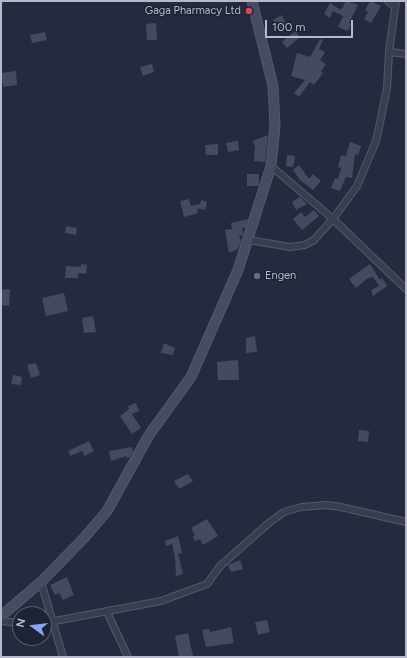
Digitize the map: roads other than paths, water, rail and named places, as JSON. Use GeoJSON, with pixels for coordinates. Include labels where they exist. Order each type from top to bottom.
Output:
{"type":"FeatureCollection","features":[{"type":"Feature","properties":{"kind":"main road"},"geometry":{"type":"LineString","coordinates":[[1,616],[41,582],[84,538],[107,511],[149,435],[191,377],[238,270],[249,240],[271,166],[275,126],[273,86],[252,1]]}},
{"type":"Feature","properties":{"kind":"street"},"geometry":{"type":"LineString","coordinates":[[249,240],[290,247],[305,245],[314,240],[333,220],[356,186],[376,141],[387,88],[389,52],[396,4],[388,1]]}},
{"type":"Feature","properties":{"kind":"street"},"geometry":{"type":"LineString","coordinates":[[389,52],[406,54]]}},
{"type":"Feature","properties":{"kind":"street"},"geometry":{"type":"LineString","coordinates":[[271,166],[333,220],[406,289]]}},
{"type":"Feature","properties":{"kind":"street"},"geometry":{"type":"LineString","coordinates":[[63,657],[52,622],[161,601],[207,584],[220,566],[270,522],[284,512],[300,506],[326,505],[406,522]]}},
{"type":"Feature","properties":{"kind":"street"},"geometry":{"type":"LineString","coordinates":[[41,582],[48,606]]}},
{"type":"Feature","properties":{"kind":"street"},"geometry":{"type":"LineString","coordinates":[[107,612],[128,657]]}},
{"type":"Feature","properties":{"kind":"street"},"geometry":{"type":"LineString","coordinates":[[1,621],[12,623]]}},
{"type":"Feature","properties":{"kind":"place","name":"Gaga Pharmacy Ltd"},"geometry":{"type":"Point","coordinates":[249,11]}},
{"type":"Feature","properties":{"kind":"place","name":"Engen"},"geometry":{"type":"Point","coordinates":[257,276]}}]}
